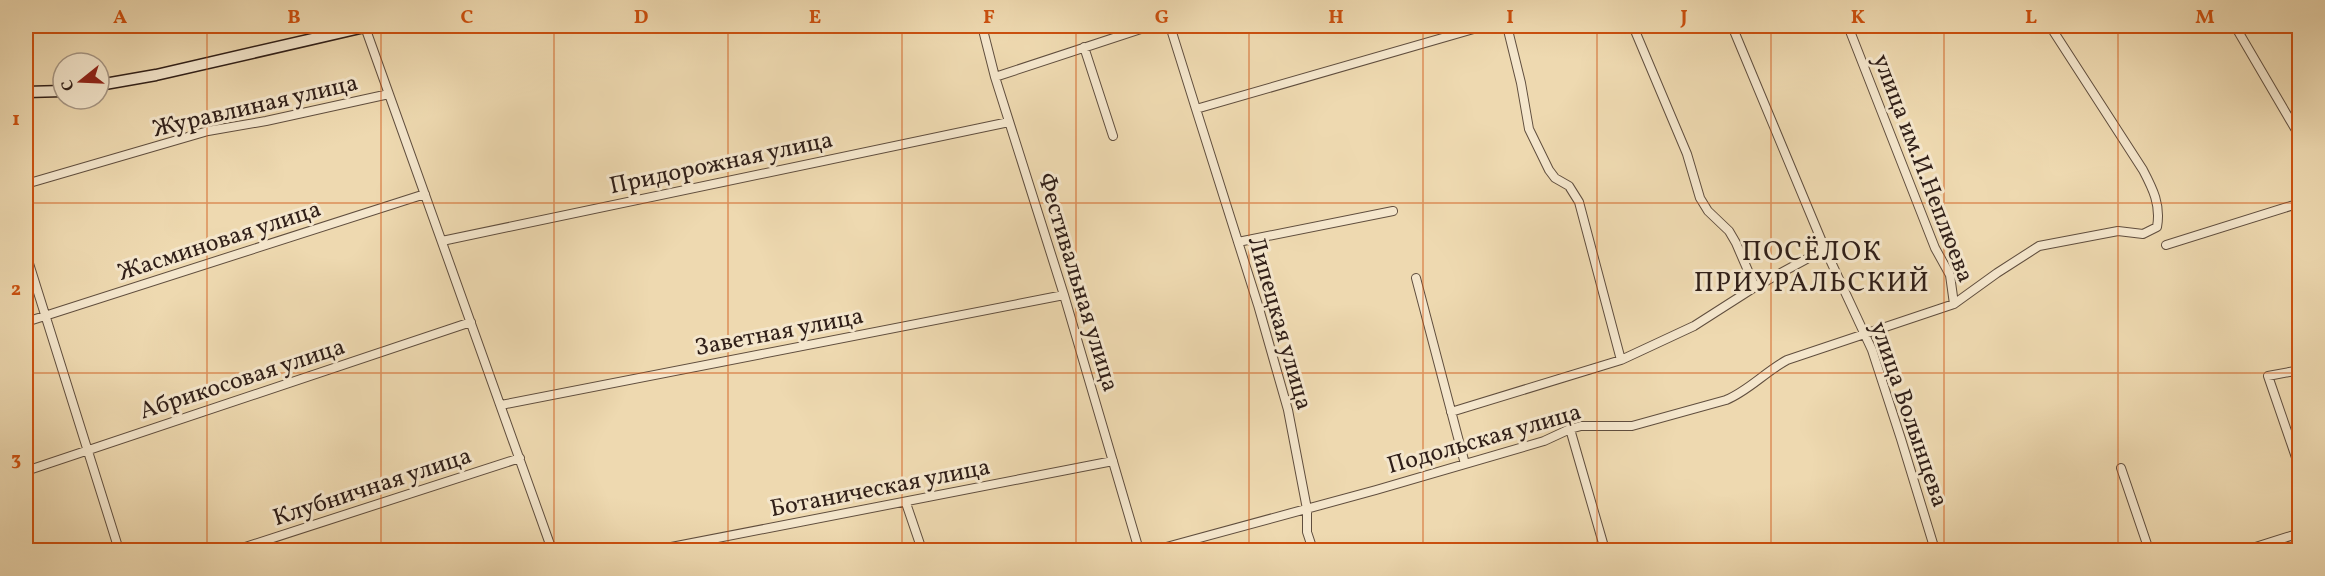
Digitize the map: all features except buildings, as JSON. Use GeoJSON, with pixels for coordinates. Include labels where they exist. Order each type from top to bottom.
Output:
{"type":"FeatureCollection","features":[{"type":"Feature","properties":{"kind":"main road"},"geometry":{"type":"LineString","coordinates":[[111,83],[156,75],[350,28],[367,26]]}},
{"type":"Feature","properties":{"kind":"main road"},"geometry":{"type":"LineString","coordinates":[[26,92],[51,91]]}},
{"type":"Feature","properties":{"kind":"street"},"geometry":{"type":"LineString","coordinates":[[367,26],[389,94],[552,550]]}},
{"type":"Feature","properties":{"kind":"street","name":"Фестивальная улица"},"geometry":{"type":"LineString","coordinates":[[982,26],[995,77],[1064,295],[1139,550]]}},
{"type":"Feature","properties":{"kind":"street"},"geometry":{"type":"LineString","coordinates":[[995,77],[1150,26]]}},
{"type":"Feature","properties":{"kind":"street","name":"Липецкая улица"},"geometry":{"type":"LineString","coordinates":[[1170,26],[1288,410],[1307,509],[1307,532],[1312,550]]}},
{"type":"Feature","properties":{"kind":"street"},"geometry":{"type":"LineString","coordinates":[[1196,109],[1484,26]]}},
{"type":"Feature","properties":{"kind":"street"},"geometry":{"type":"LineString","coordinates":[[1507,26],[1529,129],[1549,170],[1555,178],[1569,186],[1579,202],[1622,360]]}},
{"type":"Feature","properties":{"kind":"street"},"geometry":{"type":"LineString","coordinates":[[1633,26],[1687,154],[1700,198],[1708,211],[1729,231],[1755,287]]}},
{"type":"Feature","properties":{"kind":"street","name":"улица Волынцева"},"geometry":{"type":"LineString","coordinates":[[1732,26],[1825,249],[1865,334],[1901,439],[1935,550]]}},
{"type":"Feature","properties":{"kind":"street","name":"улица им.И.Неплюева"},"geometry":{"type":"LineString","coordinates":[[1848,26],[1935,248],[1950,275],[1954,304],[1865,334]]}},
{"type":"Feature","properties":{"kind":"street"},"geometry":{"type":"LineString","coordinates":[[1954,304],[2038,246],[2118,231],[2144,234],[2157,227],[2158,210],[2154,191],[2143,170],[2050,26]]}},
{"type":"Feature","properties":{"kind":"street"},"geometry":{"type":"LineString","coordinates":[[2235,26],[2300,137]]}},
{"type":"Feature","properties":{"kind":"street"},"geometry":{"type":"LineString","coordinates":[[1084,47],[1113,135]]}},
{"type":"Feature","properties":{"kind":"street","name":"Журавлиная улица"},"geometry":{"type":"LineString","coordinates":[[26,184],[208,131],[266,121],[389,94]]}},
{"type":"Feature","properties":{"kind":"street","name":"Придорожная улица"},"geometry":{"type":"LineString","coordinates":[[442,241],[1009,122]]}},
{"type":"Feature","properties":{"kind":"street","name":"Жасминовая улица"},"geometry":{"type":"LineString","coordinates":[[26,322],[425,194]]}},
{"type":"Feature","properties":{"kind":"street"},"geometry":{"type":"LineString","coordinates":[[2166,245],[2300,203]]}},
{"type":"Feature","properties":{"kind":"street"},"geometry":{"type":"LineString","coordinates":[[1238,242],[1393,211]]}},
{"type":"Feature","properties":{"kind":"street"},"geometry":{"type":"LineString","coordinates":[[1451,412],[1622,360],[1694,326],[1755,287],[1825,249]]}},
{"type":"Feature","properties":{"kind":"street"},"geometry":{"type":"LineString","coordinates":[[26,254],[119,550]]}},
{"type":"Feature","properties":{"kind":"street"},"geometry":{"type":"LineString","coordinates":[[1416,278],[1465,464]]}},
{"type":"Feature","properties":{"kind":"street","name":"Заветная улица"},"geometry":{"type":"LineString","coordinates":[[501,405],[1064,295]]}},
{"type":"Feature","properties":{"kind":"street","name":"Абрикосовая улица"},"geometry":{"type":"LineString","coordinates":[[26,471],[471,322]]}},
{"type":"Feature","properties":{"kind":"street","name":"Подольская улица"},"geometry":{"type":"LineString","coordinates":[[1139,550],[1159,549],[1307,509],[1544,441],[1570,429],[1596,425],[1632,426],[1725,400],[1740,394],[1771,369],[1787,360],[1865,334]]}},
{"type":"Feature","properties":{"kind":"street"},"geometry":{"type":"LineString","coordinates":[[2300,370],[2268,376],[2300,469]]}},
{"type":"Feature","properties":{"kind":"street"},"geometry":{"type":"LineString","coordinates":[[1570,429],[1605,550]]}},
{"type":"Feature","properties":{"kind":"street","name":"Клубничная улица"},"geometry":{"type":"LineString","coordinates":[[237,550],[520,458]]}},
{"type":"Feature","properties":{"kind":"street","name":"Ботаническая улица"},"geometry":{"type":"LineString","coordinates":[[656,550],[1113,461]]}},
{"type":"Feature","properties":{"kind":"street"},"geometry":{"type":"LineString","coordinates":[[2121,468],[2148,550]]}},
{"type":"Feature","properties":{"kind":"street"},"geometry":{"type":"LineString","coordinates":[[906,503],[922,550]]}},
{"type":"Feature","properties":{"kind":"street"},"geometry":{"type":"LineString","coordinates":[[2246,550],[2300,533]]}},
{"type":"Feature","properties":{"kind":"district","name":"ПОСЁЛОК ПРИУРАЛЬСКИЙ"},"geometry":{"type":"Point","coordinates":[1812,266]}}]}
